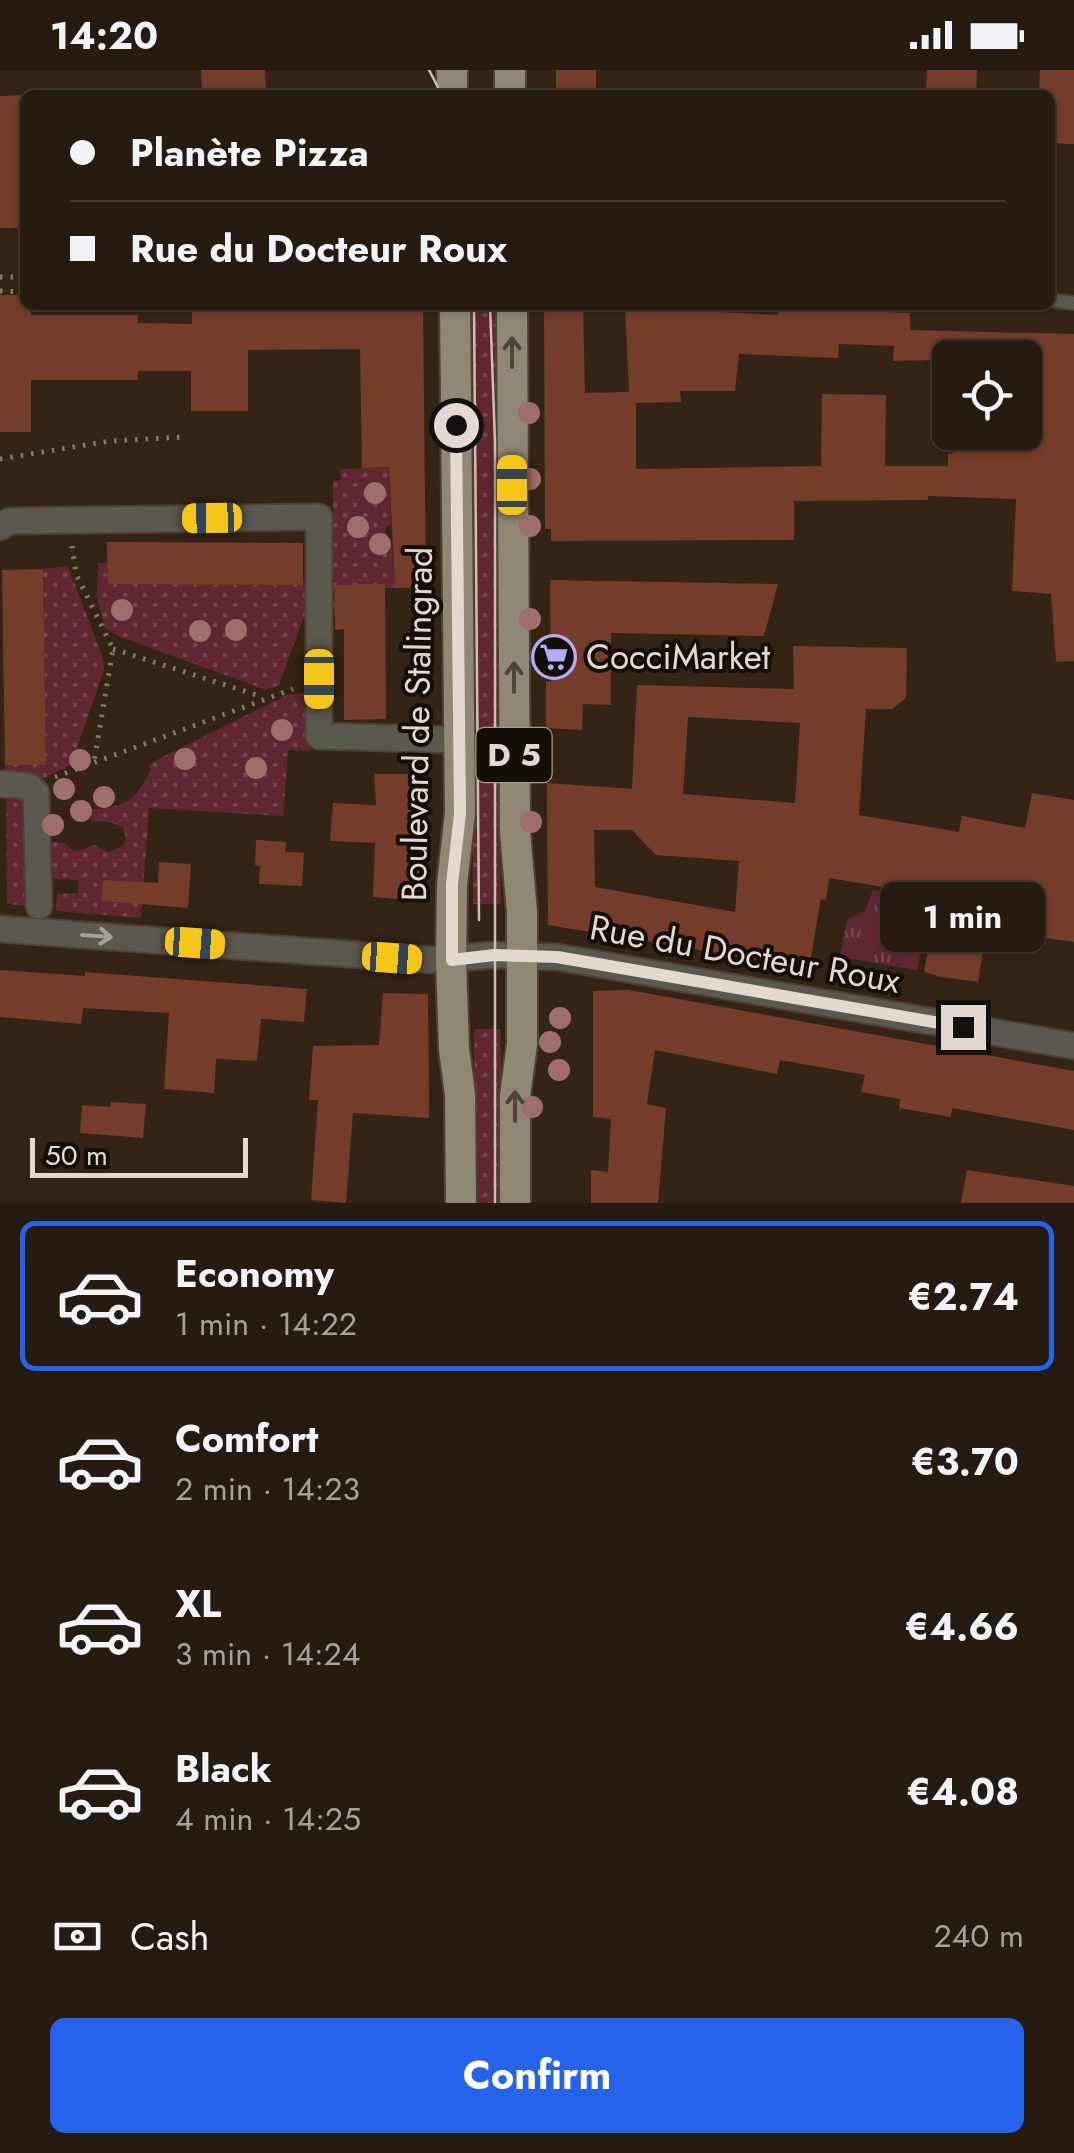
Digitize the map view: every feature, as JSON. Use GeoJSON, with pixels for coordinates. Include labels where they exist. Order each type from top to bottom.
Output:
{"type":"FeatureCollection","features":[{"type":"Feature","properties":{"kind":"main road","name":"Boulevard de Stalingrad"},"geometry":{"type":"LineString","coordinates":[[455,310],[459,832],[452,884],[452,960],[454,1049],[460,1094],[461,1203]]}},
{"type":"Feature","properties":{"kind":"main road","name":"D 5"},"geometry":{"type":"LineString","coordinates":[[512,310],[515,832],[522,887],[522,1044],[515,1096],[516,1203]]}},
{"type":"Feature","properties":{"kind":"street"},"geometry":{"type":"LineString","coordinates":[[4,523],[318,516],[319,736],[458,740]]}},
{"type":"Feature","properties":{"kind":"street"},"geometry":{"type":"LineString","coordinates":[[0,784],[28,786],[36,793],[38,919]]}},
{"type":"Feature","properties":{"kind":"street","name":"Rue du Docteur Roux"},"geometry":{"type":"LineString","coordinates":[[0,929],[38,919],[452,960],[521,955],[557,957],[1074,1046]]}},
{"type":"Feature","properties":{"kind":"path"},"geometry":{"type":"LineString","coordinates":[[0,460],[110,440],[184,437]]}},
{"type":"Feature","properties":{"kind":"path"},"geometry":{"type":"LineString","coordinates":[[69,520],[76,574],[113,650],[94,762]]}},
{"type":"Feature","properties":{"kind":"path"},"geometry":{"type":"LineString","coordinates":[[113,650],[266,698]]}},
{"type":"Feature","properties":{"kind":"path"},"geometry":{"type":"LineString","coordinates":[[28,786],[319,679]]}},
{"type":"Feature","properties":{"kind":"green space"},"geometry":{"type":"Polygon","coordinates":[[[468,310],[497,310],[501,904],[473,904],[468,310]]]}},
{"type":"Feature","properties":{"kind":"green space"},"geometry":{"type":"Polygon","coordinates":[[[389,467],[391,524],[385,528],[387,543],[392,546],[395,588],[358,588],[344,616],[334,616],[333,481],[341,480],[340,469],[389,467]]]}},
{"type":"Feature","properties":{"kind":"green space"},"geometry":{"type":"Polygon","coordinates":[[[98,563],[108,563],[109,584],[311,582],[310,615],[303,619],[279,685],[266,690],[120,637],[104,627],[97,596],[98,563]]]}},
{"type":"Feature","properties":{"kind":"green space"},"geometry":{"type":"Polygon","coordinates":[[[68,566],[104,670],[71,765],[42,779],[23,773],[2,774],[5,765],[46,764],[43,569],[68,566]]]}},
{"type":"Feature","properties":{"kind":"green space"},"geometry":{"type":"Polygon","coordinates":[[[311,692],[311,751],[288,750],[283,816],[149,808],[141,918],[56,911],[57,894],[78,893],[78,880],[48,876],[47,841],[67,844],[79,851],[94,845],[108,852],[123,846],[123,827],[91,821],[92,809],[130,799],[146,778],[151,768],[148,766],[155,761],[287,695],[311,692]]]}},
{"type":"Feature","properties":{"kind":"green space"},"geometry":{"type":"Polygon","coordinates":[[[0,793],[23,796],[29,807],[28,906],[7,904],[6,799],[0,798],[0,793]]]}},
{"type":"Feature","properties":{"kind":"green space"},"geometry":{"type":"Polygon","coordinates":[[[873,890],[930,899],[917,970],[840,957],[847,920],[865,911],[873,890]]]}},
{"type":"Feature","properties":{"kind":"green space"},"geometry":{"type":"Polygon","coordinates":[[[474,1029],[501,1029],[502,1203],[475,1203],[474,1029]]]}},
{"type":"Feature","properties":{"kind":"building"},"geometry":{"type":"Polygon","coordinates":[[[201,70],[265,70],[266,90],[202,90],[201,70]]]}},
{"type":"Feature","properties":{"kind":"building"},"geometry":{"type":"Polygon","coordinates":[[[556,70],[596,70],[596,90],[556,90],[556,70]]]}},
{"type":"Feature","properties":{"kind":"building"},"geometry":{"type":"Polygon","coordinates":[[[927,70],[977,70],[976,90],[926,90],[927,70]]]}},
{"type":"Feature","properties":{"kind":"building"},"geometry":{"type":"Polygon","coordinates":[[[1040,70],[1074,70],[1074,144],[1055,143],[1055,90],[1039,90],[1040,70]]]}},
{"type":"Feature","properties":{"kind":"building"},"geometry":{"type":"Polygon","coordinates":[[[20,95],[20,228],[0,228],[0,96],[20,95]]]}},
{"type":"Feature","properties":{"kind":"building"},"geometry":{"type":"Polygon","coordinates":[[[0,295],[20,295],[20,310],[31,310],[31,315],[138,315],[138,323],[192,324],[192,310],[423,310],[426,587],[395,588],[389,467],[362,468],[360,349],[248,350],[248,411],[191,411],[191,371],[138,371],[138,380],[31,380],[31,432],[0,432],[0,295]]]}},
{"type":"Feature","properties":{"kind":"building"},"geometry":{"type":"Polygon","coordinates":[[[544,310],[583,310],[585,393],[629,392],[625,310],[722,310],[778,315],[779,310],[910,313],[910,330],[1074,334],[1074,661],[1056,662],[1051,594],[1012,591],[1016,499],[928,496],[928,500],[794,501],[794,540],[551,541],[551,529],[545,529],[544,310]],[[932,340],[932,360],[893,361],[894,346],[839,344],[838,358],[739,354],[735,391],[680,391],[681,402],[636,403],[636,469],[821,466],[822,394],[886,395],[885,466],[948,466],[948,454],[963,450],[1042,450],[1042,340],[932,340]]]}},
{"type":"Feature","properties":{"kind":"building"},"geometry":{"type":"Polygon","coordinates":[[[107,542],[303,543],[303,585],[108,584],[107,542]]]}},
{"type":"Feature","properties":{"kind":"building"},"geometry":{"type":"Polygon","coordinates":[[[43,569],[46,765],[5,765],[2,570],[43,569]]]}},
{"type":"Feature","properties":{"kind":"building"},"geometry":{"type":"Polygon","coordinates":[[[550,580],[778,584],[764,636],[611,633],[611,705],[583,704],[582,730],[546,728],[546,681],[551,682],[550,580]]]}},
{"type":"Feature","properties":{"kind":"building"},"geometry":{"type":"Polygon","coordinates":[[[385,584],[386,719],[344,720],[344,629],[335,630],[335,585],[385,584]]]}},
{"type":"Feature","properties":{"kind":"building"},"geometry":{"type":"Polygon","coordinates":[[[793,646],[907,648],[906,698],[892,709],[866,709],[859,815],[959,832],[962,816],[1025,828],[1032,793],[1074,800],[1074,942],[987,930],[978,982],[941,977],[924,972],[937,896],[829,878],[826,900],[821,899],[809,968],[548,925],[547,783],[632,789],[637,685],[794,689],[793,646]],[[688,717],[683,794],[795,803],[800,723],[688,717]],[[594,830],[595,887],[735,912],[739,861],[656,855],[632,830],[594,830]]]}},
{"type":"Feature","properties":{"kind":"building"},"geometry":{"type":"Polygon","coordinates":[[[374,774],[419,774],[419,901],[373,897],[375,843],[330,841],[333,803],[376,805],[374,774]]]}},
{"type":"Feature","properties":{"kind":"building"},"geometry":{"type":"Polygon","coordinates":[[[256,840],[286,842],[285,852],[304,853],[302,886],[259,884],[256,840]]]}},
{"type":"Feature","properties":{"kind":"building"},"geometry":{"type":"Polygon","coordinates":[[[159,862],[191,864],[188,908],[101,901],[103,880],[158,883],[159,862]]]}},
{"type":"Feature","properties":{"kind":"building"},"geometry":{"type":"Polygon","coordinates":[[[0,970],[85,976],[85,972],[307,989],[304,1022],[261,1019],[257,1061],[216,1059],[214,1093],[164,1089],[169,1013],[83,1008],[81,1024],[0,1017],[0,970]]]}},
{"type":"Feature","properties":{"kind":"building"},"geometry":{"type":"Polygon","coordinates":[[[629,990],[1074,1071],[1074,1130],[952,1108],[951,1117],[899,1108],[900,1099],[861,1092],[865,1075],[780,1060],[777,1074],[655,1050],[647,1104],[666,1108],[658,1203],[591,1203],[591,1170],[608,1172],[611,1119],[593,1117],[593,991],[629,990]]]}},
{"type":"Feature","properties":{"kind":"building"},"geometry":{"type":"Polygon","coordinates":[[[383,993],[428,994],[429,1118],[353,1113],[346,1203],[311,1200],[318,1100],[309,1100],[313,1046],[379,1045],[383,993]]]}},
{"type":"Feature","properties":{"kind":"building"},"geometry":{"type":"Polygon","coordinates":[[[111,1102],[146,1104],[143,1138],[80,1133],[82,1105],[110,1107],[111,1102]]]}},
{"type":"Feature","properties":{"kind":"building"},"geometry":{"type":"Polygon","coordinates":[[[967,1170],[1074,1186],[1074,1203],[961,1203],[967,1170]]]}},
{"type":"Feature","properties":{"kind":"tram line"},"geometry":{"type":"LineString","coordinates":[[429,70],[439,90]]}},
{"type":"Feature","properties":{"kind":"tram line"},"geometry":{"type":"LineString","coordinates":[[474,310],[479,920]]}},
{"type":"Feature","properties":{"kind":"tram line"},"geometry":{"type":"LineString","coordinates":[[490,310],[495,442],[495,1203]]}},
{"type":"Feature","properties":{"kind":"place","name":"CocciMarket"},"geometry":{"type":"Point","coordinates":[554,657]}},
{"type":"Feature","properties":{"kind":"route"},"geometry":{"type":"LineString","coordinates":[[456,425],[460,814],[452,884],[452,960],[494,955],[557,957],[963,1027]]}}]}
